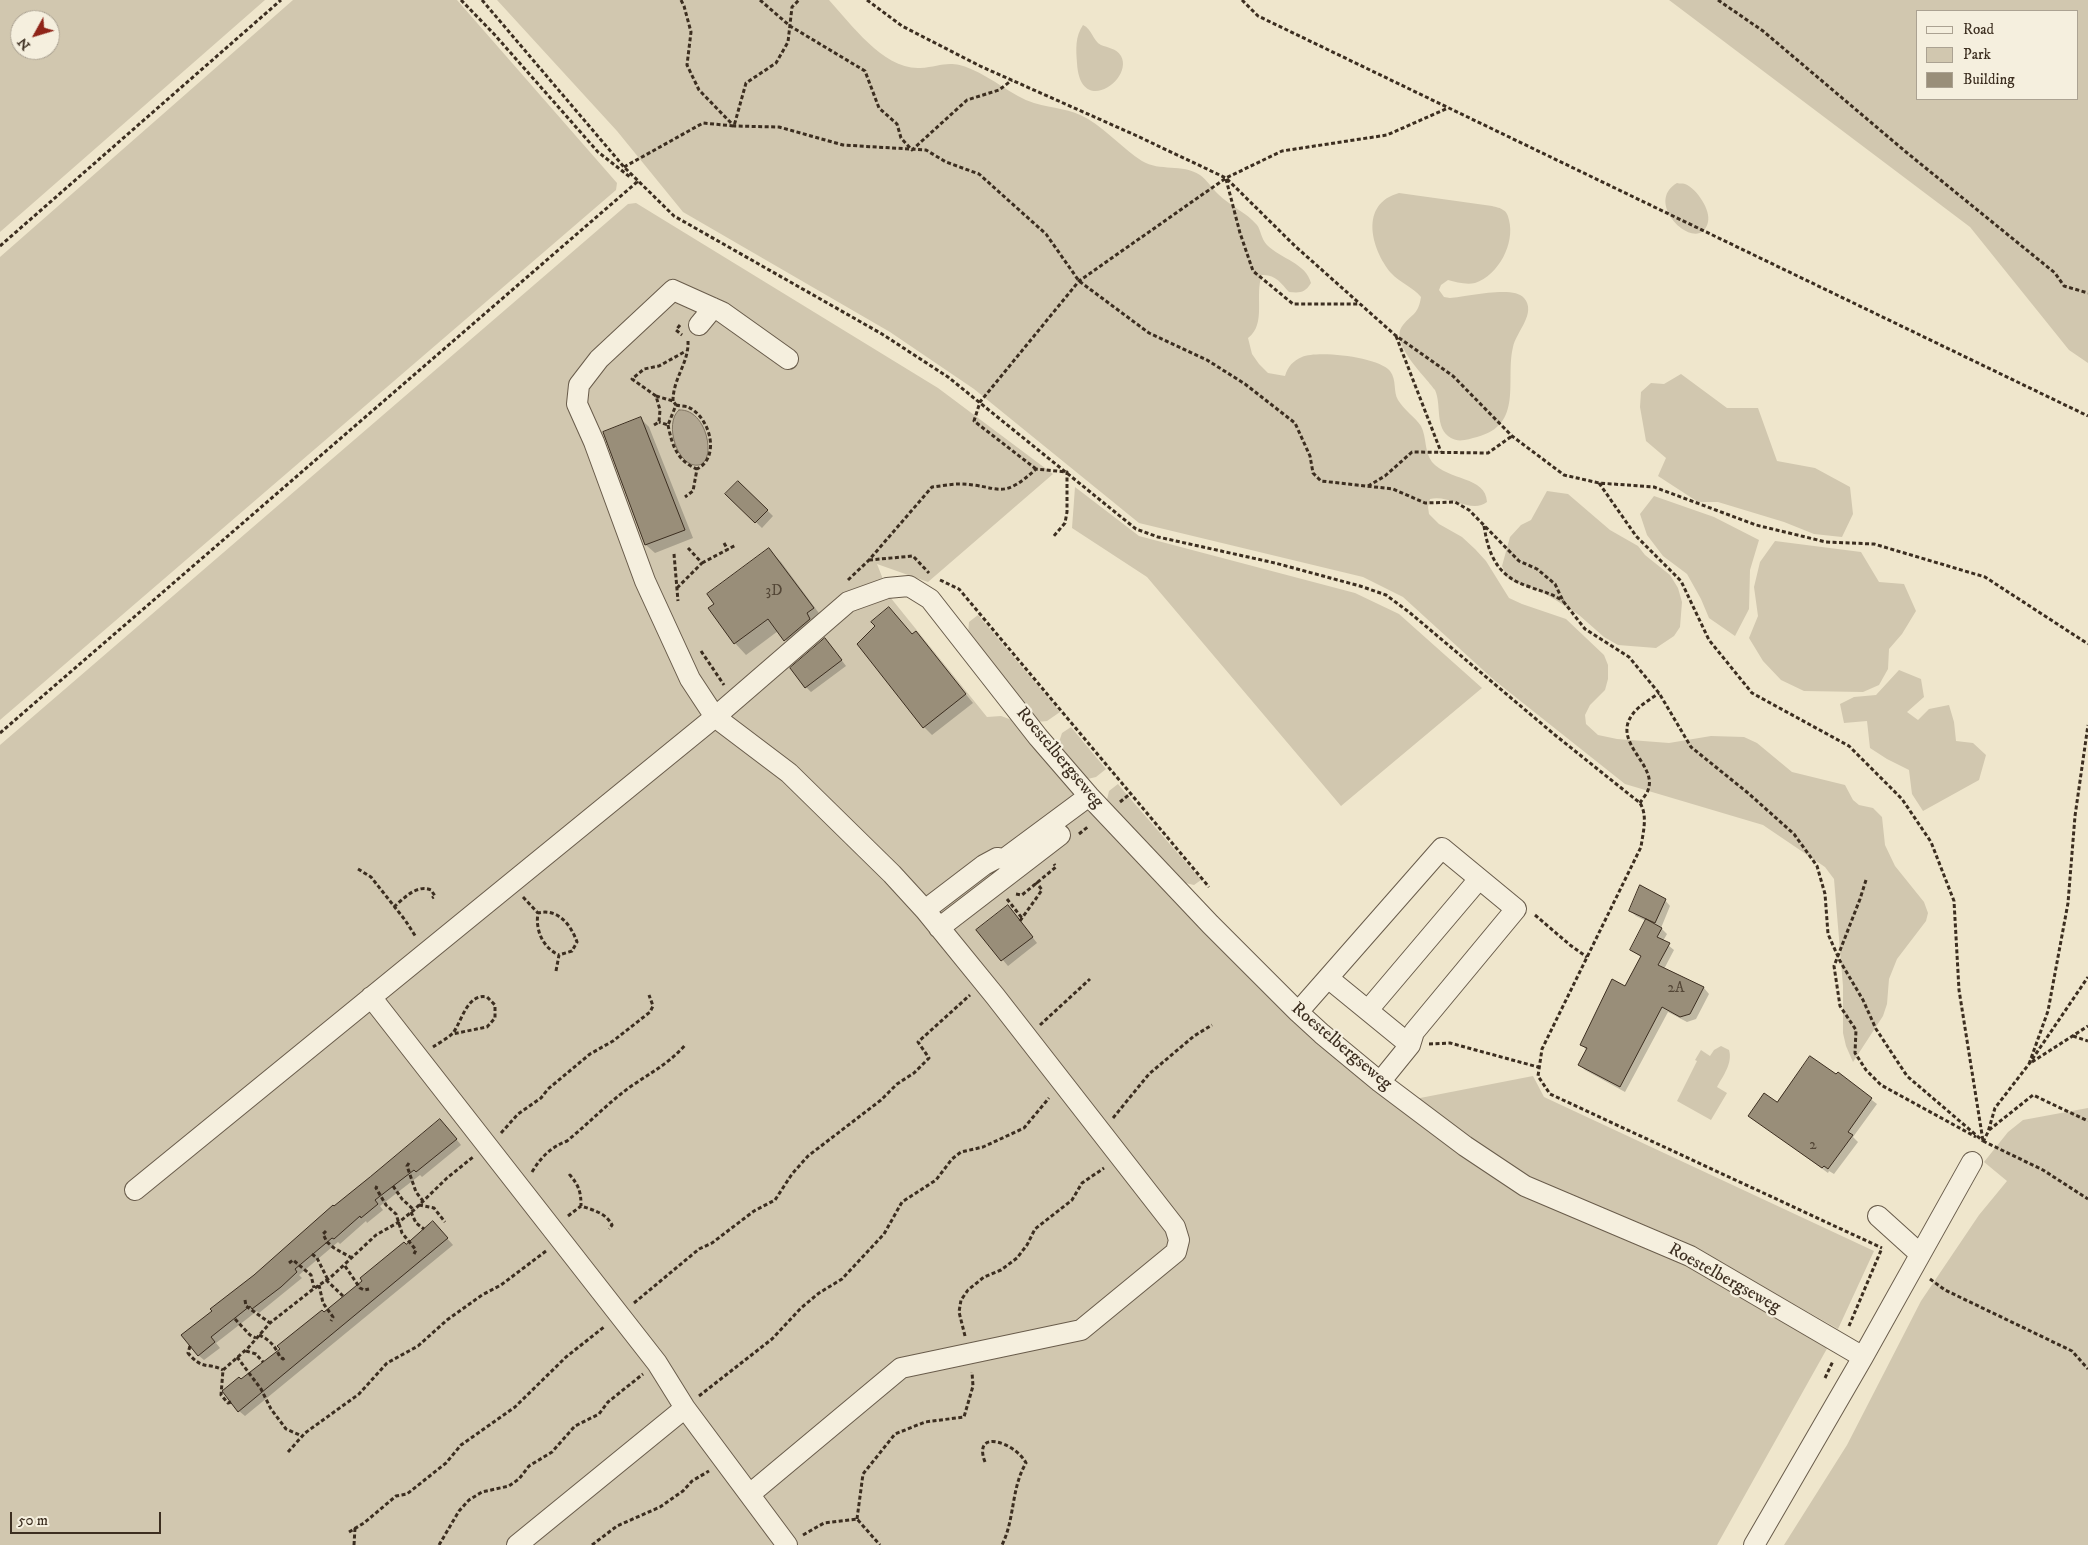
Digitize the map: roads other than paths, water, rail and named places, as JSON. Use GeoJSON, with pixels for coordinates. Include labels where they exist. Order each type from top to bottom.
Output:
{"type":"FeatureCollection","features":[{"type":"Feature","properties":{"kind":"street"},"geometry":{"type":"LineString","coordinates":[[750,1494],[900,1368],[1081,1330],[1176,1252],[1179,1240],[1175,1226],[925,910],[892,874],[789,773],[715,717],[690,679],[680,636],[645,581],[594,442],[577,404],[579,385],[599,358],[673,290],[722,312],[788,359]]}},
{"type":"Feature","properties":{"kind":"street"},"geometry":{"type":"LineString","coordinates":[[699,325],[713,308]]}},
{"type":"Feature","properties":{"kind":"street","name":"Roestelbergseweg"},"geometry":{"type":"LineString","coordinates":[[715,717],[848,602],[886,588],[909,586],[930,599],[1038,737],[1093,801],[1210,924],[1298,1012],[1380,1082],[1465,1146],[1525,1186],[1690,1256],[1863,1358]]}},
{"type":"Feature","properties":{"kind":"street"},"geometry":{"type":"LineString","coordinates":[[135,1190],[715,717]]}},
{"type":"Feature","properties":{"kind":"street"},"geometry":{"type":"LineString","coordinates":[[925,910],[984,866],[997,858],[1004,859],[1093,801]]}},
{"type":"Feature","properties":{"kind":"street"},"geometry":{"type":"LineString","coordinates":[[939,928],[1093,801]]}},
{"type":"Feature","properties":{"kind":"street"},"geometry":{"type":"LineString","coordinates":[[1298,1012],[1442,848],[1516,909],[1414,1032],[1410,1045],[1380,1082]]}},
{"type":"Feature","properties":{"kind":"street"},"geometry":{"type":"LineString","coordinates":[[1368,1010],[1479,879]]}},
{"type":"Feature","properties":{"kind":"street"},"geometry":{"type":"LineString","coordinates":[[1328,978],[1410,1045]]}},
{"type":"Feature","properties":{"kind":"street"},"geometry":{"type":"LineString","coordinates":[[371,997],[657,1363],[685,1408],[724,1461],[792,1543]]}},
{"type":"Feature","properties":{"kind":"street"},"geometry":{"type":"LineString","coordinates":[[1754,1545],[1863,1358],[1972,1162]]}},
{"type":"Feature","properties":{"kind":"street"},"geometry":{"type":"LineString","coordinates":[[1878,1216],[1917,1260]]}},
{"type":"Feature","properties":{"kind":"street"},"geometry":{"type":"LineString","coordinates":[[517,1545],[685,1408]]}}]}
